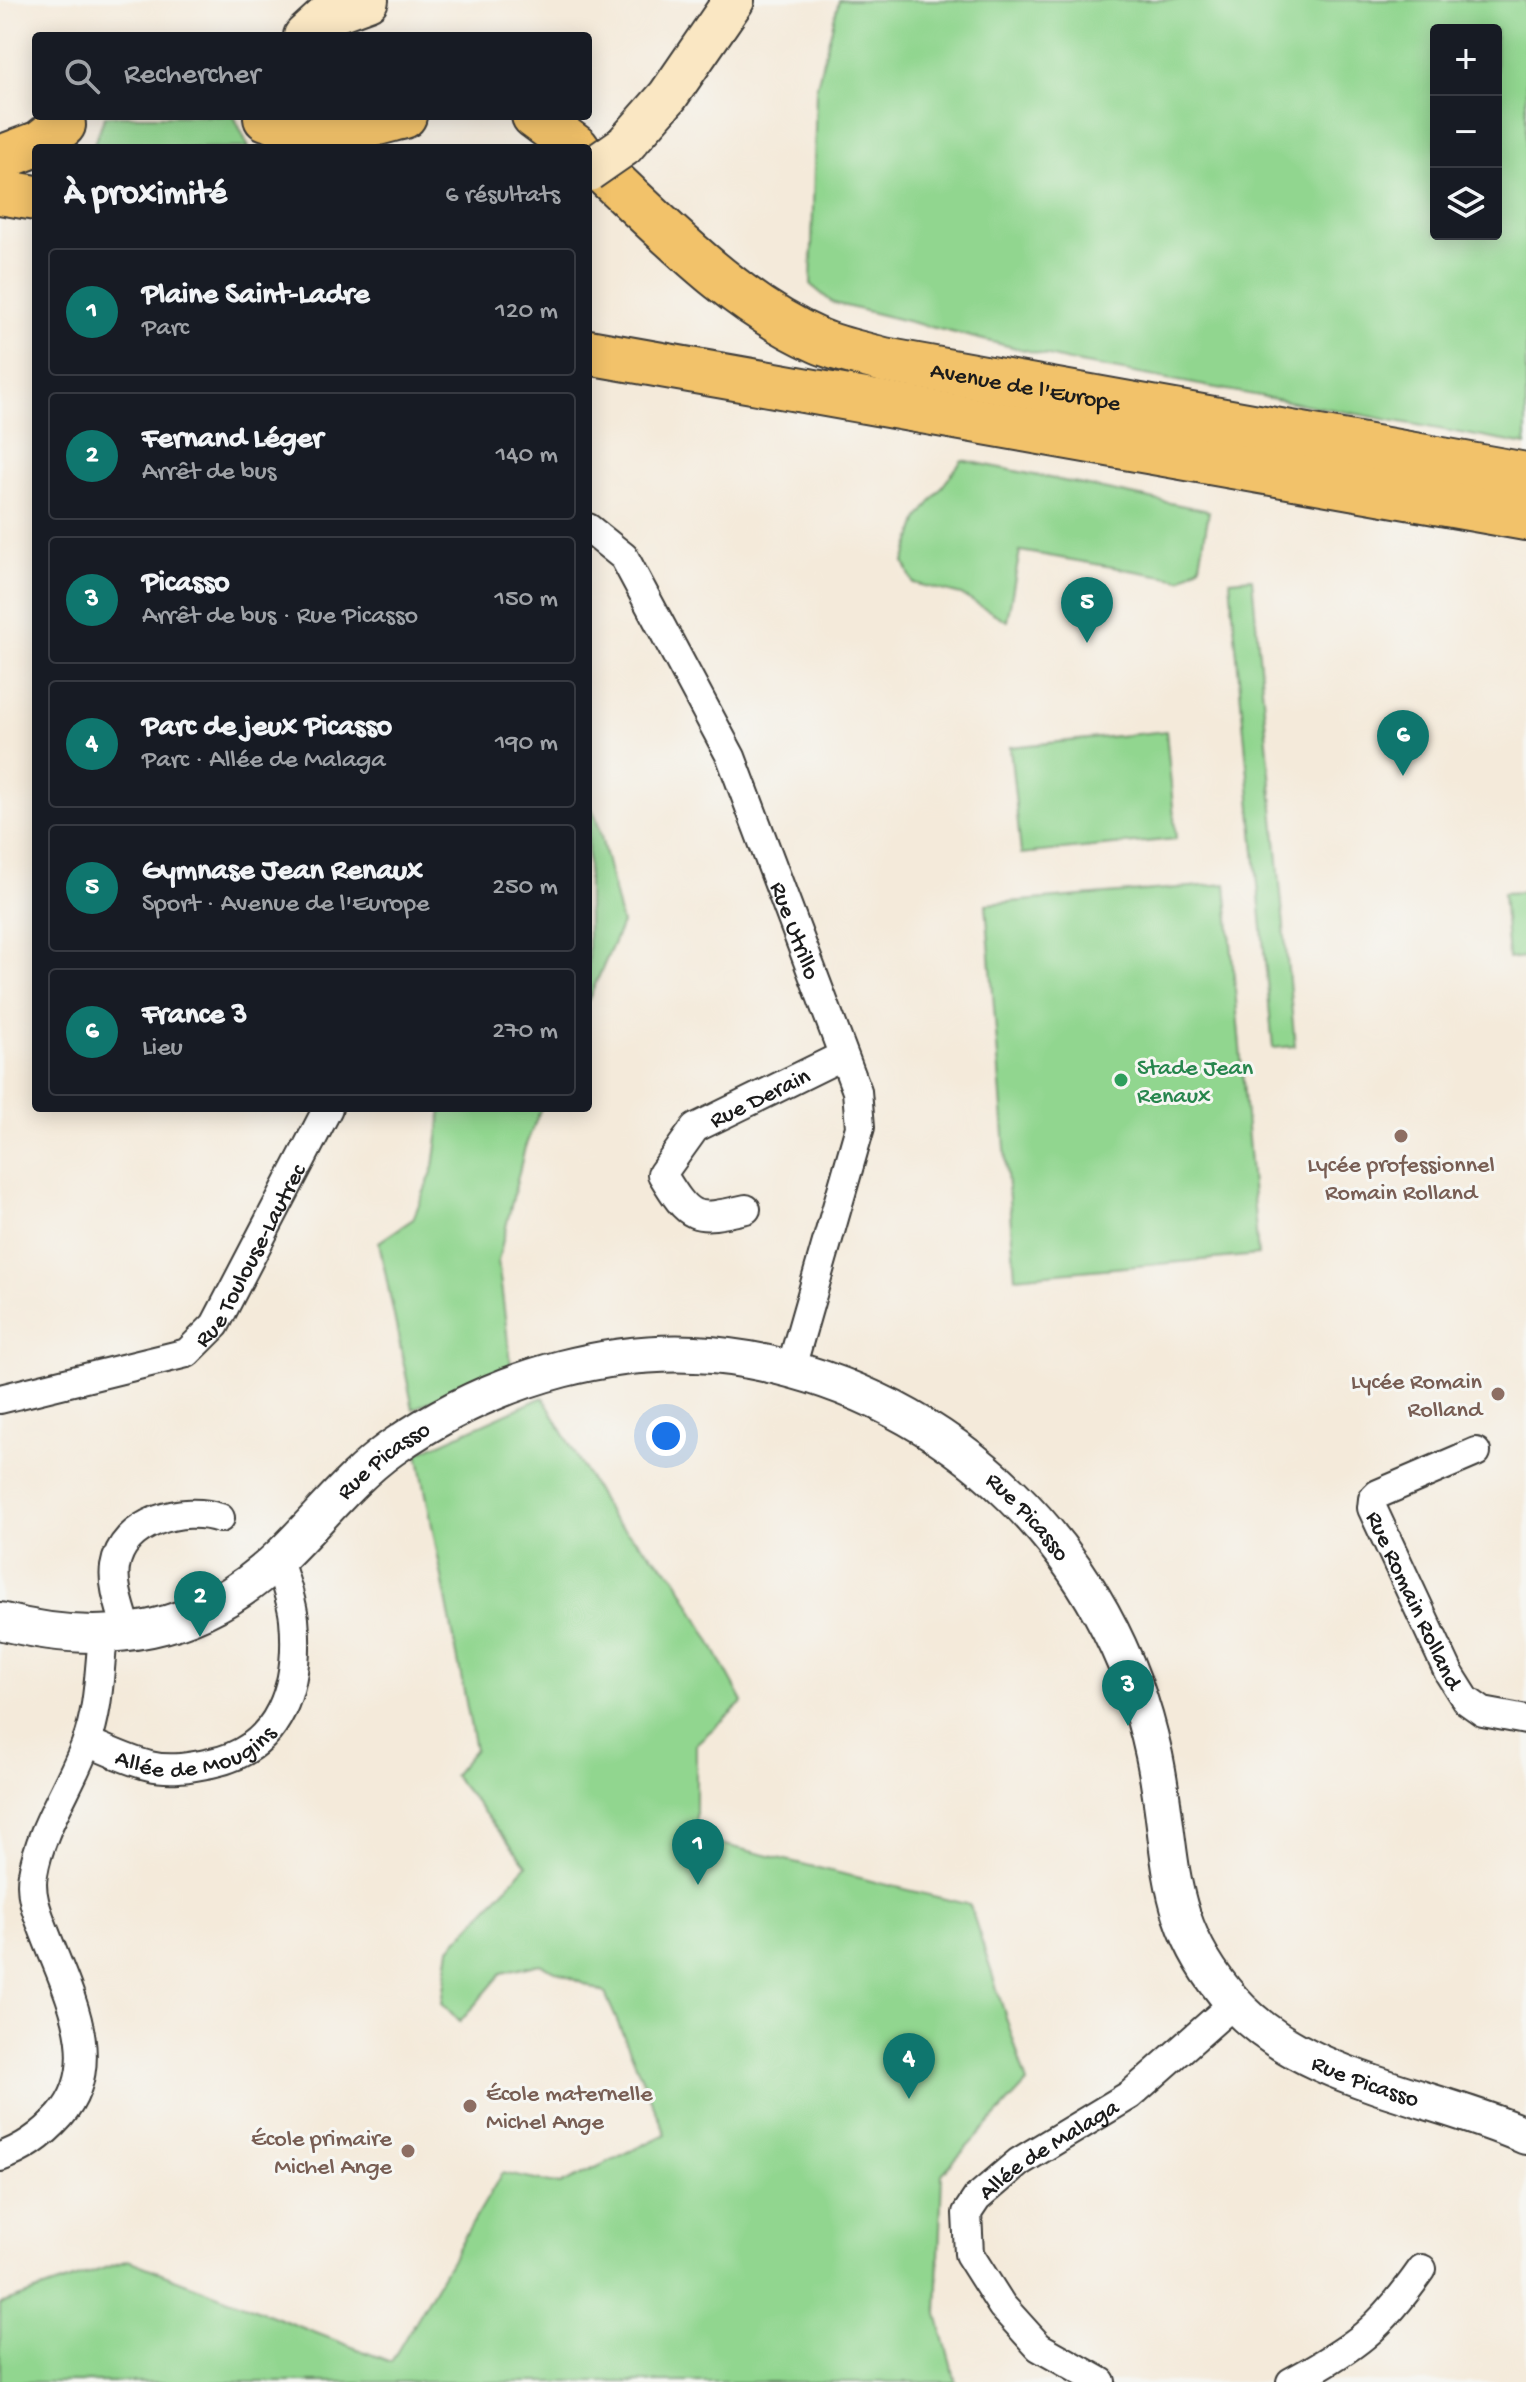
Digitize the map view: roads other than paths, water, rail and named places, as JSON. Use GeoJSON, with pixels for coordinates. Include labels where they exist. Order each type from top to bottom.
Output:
{"type":"FeatureCollection","features":[{"type":"Feature","properties":{"kind":"main road"},"geometry":{"type":"LineString","coordinates":[[308,32],[327,15],[368,0]]}},
{"type":"Feature","properties":{"kind":"main road"},"geometry":{"type":"LineString","coordinates":[[592,167],[668,96],[734,0]]}},
{"type":"Feature","properties":{"kind":"main road"},"geometry":{"type":"LineString","coordinates":[[269,127],[334,134],[388,120]]}},
{"type":"Feature","properties":{"kind":"main road"},"geometry":{"type":"LineString","coordinates":[[539,120],[572,144]]}},
{"type":"Feature","properties":{"kind":"main road"},"geometry":{"type":"LineString","coordinates":[[37,144],[63,130]]}},
{"type":"Feature","properties":{"kind":"main road"},"geometry":{"type":"LineString","coordinates":[[0,158],[32,146]]}},
{"type":"Feature","properties":{"kind":"main road","name":"Avenue de l'Europe"},"geometry":{"type":"LineString","coordinates":[[606,152],[699,261],[764,310],[820,342],[884,360],[1526,475]]}},
{"type":"Feature","properties":{"kind":"main road"},"geometry":{"type":"LineString","coordinates":[[0,192],[32,197]]}},
{"type":"Feature","properties":{"kind":"main road","name":"Avenue de l'Europe"},"geometry":{"type":"LineString","coordinates":[[592,353],[1526,518]]}},
{"type":"Feature","properties":{"kind":"street","name":"Rue Utrillo"},"geometry":{"type":"LineString","coordinates":[[592,531],[624,557],[731,757],[857,1091],[860,1127],[791,1368]]}},
{"type":"Feature","properties":{"kind":"street","name":"Rue Derain"},"geometry":{"type":"LineString","coordinates":[[746,1209],[706,1218],[682,1207],[662,1174],[695,1128],[842,1056]]}},
{"type":"Feature","properties":{"kind":"street","name":"Rue Toulouse-Lautrec"},"geometry":{"type":"LineString","coordinates":[[0,1399],[187,1353],[215,1325],[326,1112]]}},
{"type":"Feature","properties":{"kind":"street","name":"Rue Picasso"},"geometry":{"type":"LineString","coordinates":[[0,1621],[29,1629],[116,1635],[154,1630],[213,1606],[278,1559],[388,1451],[476,1399],[562,1367],[647,1354],[741,1358],[791,1368],[875,1401],[955,1448],[1028,1508],[1062,1549],[1102,1610],[1123,1653],[1155,1759],[1174,1899],[1198,1953],[1234,2003],[1280,2043],[1331,2068],[1486,2119],[1526,2136]]}},
{"type":"Feature","properties":{"kind":"street","name":"Rue Romain Rolland"},"geometry":{"type":"LineString","coordinates":[[1476,1452],[1378,1494],[1373,1499],[1372,1508],[1449,1673],[1466,1700],[1483,1712],[1526,1720]]}},
{"type":"Feature","properties":{"kind":"street"},"geometry":{"type":"LineString","coordinates":[[0,2157],[16,2152],[48,2129],[71,2103],[82,2074],[82,2035],[35,1910],[32,1877],[40,1847],[87,1742],[116,1635],[118,1596],[115,1567],[122,1550],[136,1532],[155,1521],[177,1514],[204,1512],[220,1518]]}},
{"type":"Feature","properties":{"kind":"street","name":"Allée de Mougins"},"geometry":{"type":"LineString","coordinates":[[87,1742],[151,1767],[188,1768],[223,1761],[252,1747],[280,1717],[294,1672],[294,1617],[278,1559]]}},
{"type":"Feature","properties":{"kind":"street","name":"Allée de Malaga"},"geometry":{"type":"LineString","coordinates":[[1101,2382],[1039,2347],[1002,2306],[969,2254],[967,2213],[977,2198],[1019,2162],[1130,2095],[1234,2003]]}},
{"type":"Feature","properties":{"kind":"street"},"geometry":{"type":"LineString","coordinates":[[1291,2382],[1349,2351],[1391,2313],[1422,2269]]}},
{"type":"Feature","properties":{"kind":"place","name":"Gymnase Jean Renaux"},"geometry":{"type":"Point","coordinates":[1087,643]}},
{"type":"Feature","properties":{"kind":"place","name":"France 3"},"geometry":{"type":"Point","coordinates":[1403,776]}},
{"type":"Feature","properties":{"kind":"place","name":"Stade Jean Renaux"},"geometry":{"type":"Point","coordinates":[1121,1080]}},
{"type":"Feature","properties":{"kind":"place","name":"Lycée professionnel Romain Rolland"},"geometry":{"type":"Point","coordinates":[1401,1136]}},
{"type":"Feature","properties":{"kind":"place","name":"Lycée Romain Rolland"},"geometry":{"type":"Point","coordinates":[1498,1394]}},
{"type":"Feature","properties":{"kind":"place","name":"Fernand Léger"},"geometry":{"type":"Point","coordinates":[200,1637]}},
{"type":"Feature","properties":{"kind":"place","name":"Picasso"},"geometry":{"type":"Point","coordinates":[1128,1726]}},
{"type":"Feature","properties":{"kind":"place","name":"Plaine Saint-Ladre"},"geometry":{"type":"Point","coordinates":[698,1885]}},
{"type":"Feature","properties":{"kind":"place","name":"Parc de jeux Picasso"},"geometry":{"type":"Point","coordinates":[909,2099]}},
{"type":"Feature","properties":{"kind":"place","name":"École maternelle Michel Ange"},"geometry":{"type":"Point","coordinates":[470,2106]}},
{"type":"Feature","properties":{"kind":"place","name":"École primaire Michel Ange"},"geometry":{"type":"Point","coordinates":[408,2151]}}]}
